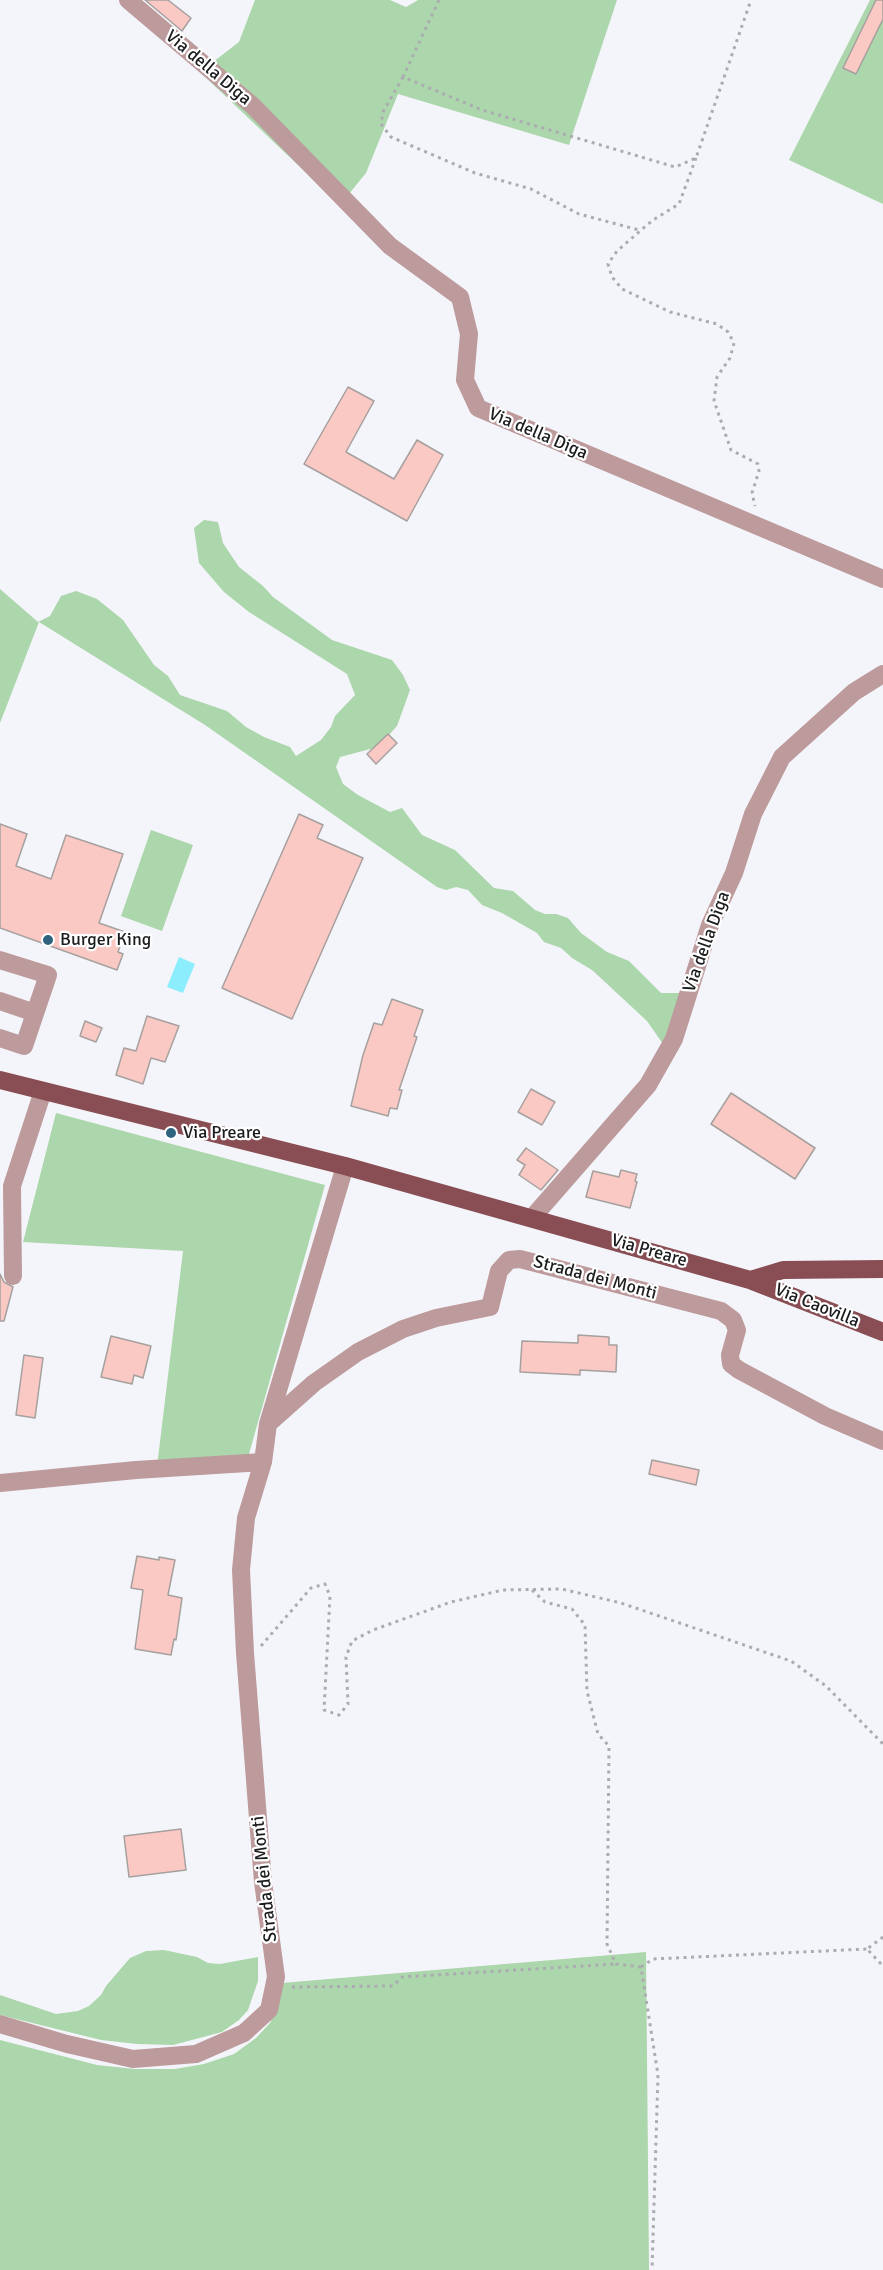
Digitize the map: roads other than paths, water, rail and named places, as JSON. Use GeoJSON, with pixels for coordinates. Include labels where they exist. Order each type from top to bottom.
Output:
{"type":"FeatureCollection","features":[{"type":"Feature","properties":{"kind":"main road","name":"Via Preare"},"geometry":{"type":"LineString","coordinates":[[0,1080],[345,1166],[750,1280]]}},
{"type":"Feature","properties":{"kind":"main road"},"geometry":{"type":"LineString","coordinates":[[750,1280],[783,1270],[883,1269]]}},
{"type":"Feature","properties":{"kind":"main road","name":"Via Caovilla"},"geometry":{"type":"LineString","coordinates":[[750,1280],[883,1332]]}},
{"type":"Feature","properties":{"kind":"street","name":"Via della Diga"},"geometry":{"type":"LineString","coordinates":[[128,0],[253,106],[390,246],[460,297],[469,334],[465,380],[478,408],[883,579]]}},
{"type":"Feature","properties":{"kind":"street","name":"Via della Diga"},"geometry":{"type":"LineString","coordinates":[[532,1218],[648,1084],[674,1039],[710,925],[734,873],[753,814],[782,757],[854,692],[883,674]]}},
{"type":"Feature","properties":{"kind":"street"},"geometry":{"type":"LineString","coordinates":[[0,960],[48,975],[24,1046],[0,1038]]}},
{"type":"Feature","properties":{"kind":"street"},"geometry":{"type":"LineString","coordinates":[[0,1001],[35,1013]]}},
{"type":"Feature","properties":{"kind":"street"},"geometry":{"type":"LineString","coordinates":[[12,1276],[12,1186],[42,1091]]}},
{"type":"Feature","properties":{"kind":"street","name":"Strada dei Monti"},"geometry":{"type":"LineString","coordinates":[[0,2024],[67,2044],[133,2059],[196,2054],[244,2033],[269,2010],[276,1977],[263,1882],[241,1570],[246,1518],[263,1462],[268,1424],[345,1166]]}},
{"type":"Feature","properties":{"kind":"street","name":"Strada dei Monti"},"geometry":{"type":"LineString","coordinates":[[268,1424],[314,1383],[358,1352],[404,1329],[436,1318],[490,1307],[499,1271],[509,1260],[520,1259],[721,1311],[733,1320],[736,1330],[730,1355],[732,1364],[739,1370],[825,1416],[883,1442]]}},
{"type":"Feature","properties":{"kind":"street"},"geometry":{"type":"LineString","coordinates":[[0,1483],[136,1470],[263,1462]]}},
{"type":"Feature","properties":{"kind":"water"},"geometry":{"type":"Polygon","coordinates":[[[179,957],[195,964],[183,993],[167,987],[179,957]]]}},
{"type":"Feature","properties":{"kind":"place","name":"Burger King"},"geometry":{"type":"Point","coordinates":[48,940]}},
{"type":"Feature","properties":{"kind":"place","name":"Via Preare"},"geometry":{"type":"Point","coordinates":[171,1133]}}]}
